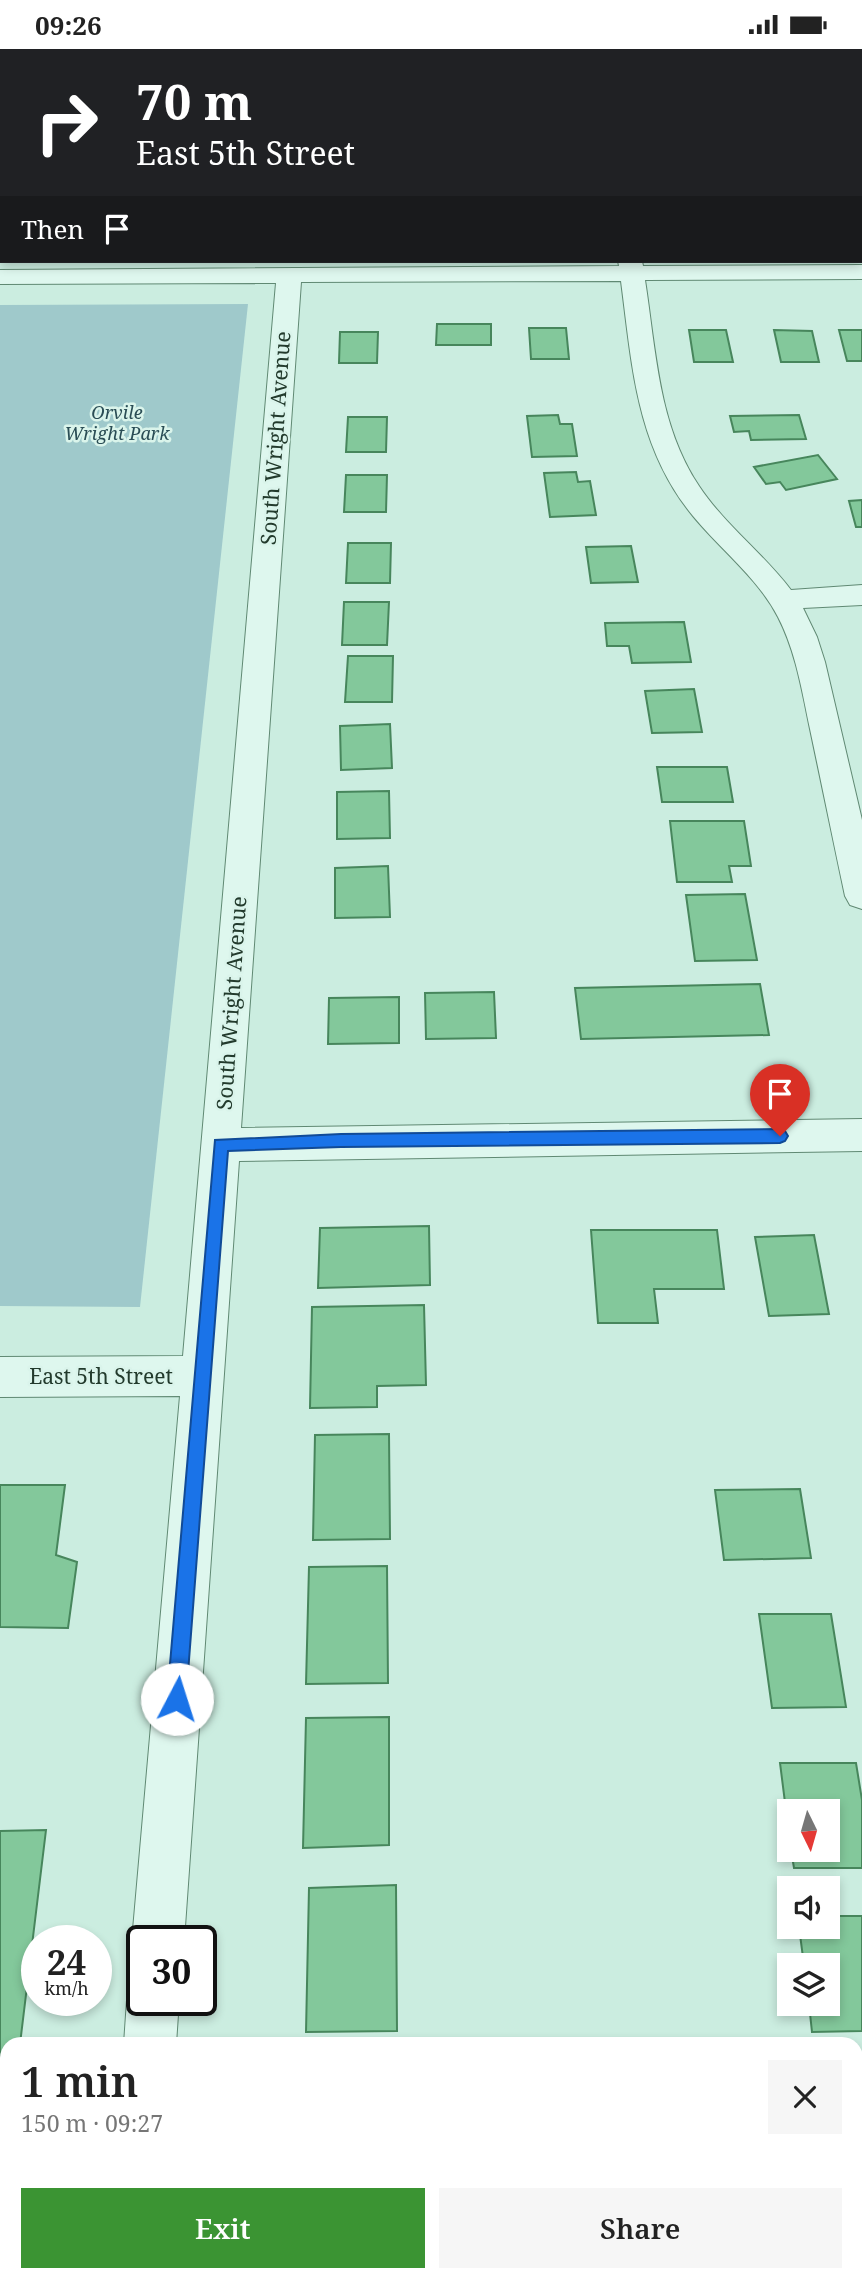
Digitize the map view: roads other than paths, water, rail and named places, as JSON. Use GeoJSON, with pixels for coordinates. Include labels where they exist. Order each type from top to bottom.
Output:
{"type":"FeatureCollection","features":[{"type":"Feature","properties":{"kind":"street"},"geometry":{"type":"LineString","coordinates":[[11,272],[289,276],[631,267],[862,272]]}},
{"type":"Feature","properties":{"kind":"street"},"geometry":{"type":"LineString","coordinates":[[631,267],[644,363],[656,424],[673,466],[696,501],[771,582],[784,600],[802,636],[817,691],[862,896]]}},
{"type":"Feature","properties":{"kind":"street","name":"South Wright Avenue"},"geometry":{"type":"LineString","coordinates":[[159,1925],[289,276]]}},
{"type":"Feature","properties":{"kind":"street"},"geometry":{"type":"LineString","coordinates":[[784,600],[862,596]]}},
{"type":"Feature","properties":{"kind":"street"},"geometry":{"type":"LineString","coordinates":[[220,1145],[341,1140],[862,1135]]}},
{"type":"Feature","properties":{"kind":"street","name":"East 5th Street"},"geometry":{"type":"LineString","coordinates":[[0,1377],[202,1375]]}},
{"type":"Feature","properties":{"kind":"street"},"geometry":{"type":"LineString","coordinates":[[150,2037],[152,2016]]}},
{"type":"Feature","properties":{"kind":"park label","name":"Orvile Wright Park"},"geometry":{"type":"Point","coordinates":[117,422]}}]}
